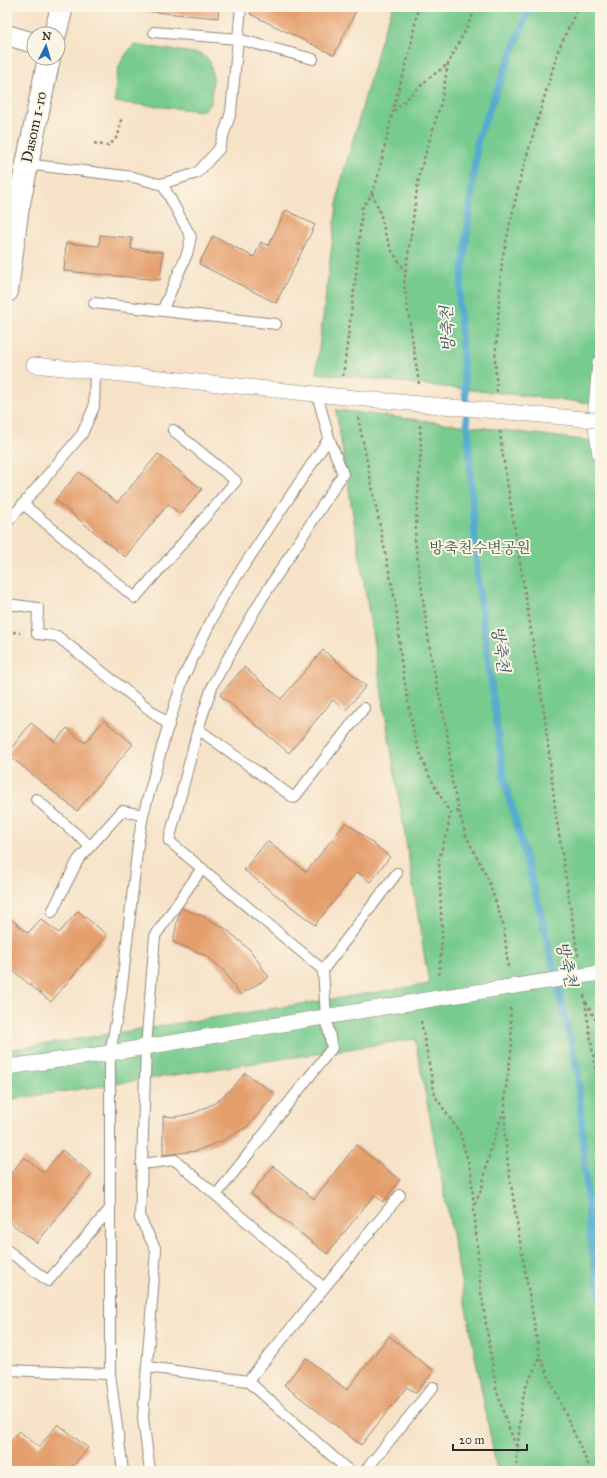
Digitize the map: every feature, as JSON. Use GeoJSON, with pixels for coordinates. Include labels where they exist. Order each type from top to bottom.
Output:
{"type":"FeatureCollection","features":[{"type":"Feature","properties":{"kind":"street"},"geometry":{"type":"LineString","coordinates":[[57,26],[62,7]]}},
{"type":"Feature","properties":{"kind":"street"},"geometry":{"type":"LineString","coordinates":[[7,35],[26,40]]}},
{"type":"Feature","properties":{"kind":"street","name":"Dasom 1-ro"},"geometry":{"type":"LineString","coordinates":[[7,291],[17,213],[47,66]]}},
{"type":"Feature","properties":{"kind":"street"},"geometry":{"type":"LineString","coordinates":[[600,363],[597,420],[600,455]]}},
{"type":"Feature","properties":{"kind":"street"},"geometry":{"type":"LineString","coordinates":[[34,366],[597,420]]}},
{"type":"Feature","properties":{"kind":"street"},"geometry":{"type":"LineString","coordinates":[[7,1067],[110,1053],[418,1001],[600,973]]}},
{"type":"Feature","properties":{"kind":"lane"},"geometry":{"type":"LineString","coordinates":[[26,164],[133,178],[161,184],[197,173],[219,149],[231,112],[241,7]]}},
{"type":"Feature","properties":{"kind":"lane"},"geometry":{"type":"LineString","coordinates":[[154,32],[238,39],[313,59]]}},
{"type":"Feature","properties":{"kind":"lane"},"geometry":{"type":"LineString","coordinates":[[161,184],[163,185],[191,237],[187,254],[164,310]]}},
{"type":"Feature","properties":{"kind":"lane"},"geometry":{"type":"LineString","coordinates":[[94,303],[276,324]]}},
{"type":"Feature","properties":{"kind":"lane"},"geometry":{"type":"LineString","coordinates":[[8,522],[82,434],[94,407],[95,372]]}},
{"type":"Feature","properties":{"kind":"lane"},"geometry":{"type":"LineString","coordinates":[[317,394],[330,438],[343,474],[261,600],[213,684],[198,729],[169,841],[323,970]]}},
{"type":"Feature","properties":{"kind":"lane"},"geometry":{"type":"LineString","coordinates":[[23,504],[135,598],[236,481],[174,430]]}},
{"type":"Feature","properties":{"kind":"lane"},"geometry":{"type":"LineString","coordinates":[[123,1471],[110,1374],[110,1053],[121,994],[138,844],[143,815],[184,676],[223,597],[330,438]]}},
{"type":"Feature","properties":{"kind":"lane"},"geometry":{"type":"LineString","coordinates":[[7,604],[38,608],[37,634],[57,636],[169,725]]}},
{"type":"Feature","properties":{"kind":"lane"},"geometry":{"type":"LineString","coordinates":[[198,729],[294,798],[364,708]]}},
{"type":"Feature","properties":{"kind":"lane"},"geometry":{"type":"LineString","coordinates":[[36,799],[90,846]]}},
{"type":"Feature","properties":{"kind":"lane"},"geometry":{"type":"LineString","coordinates":[[52,912],[78,860],[122,811],[143,815]]}},
{"type":"Feature","properties":{"kind":"lane"},"geometry":{"type":"LineString","coordinates":[[150,1471],[143,1418],[156,1250],[140,1218],[146,1047],[155,936],[202,868]]}},
{"type":"Feature","properties":{"kind":"lane"},"geometry":{"type":"LineString","coordinates":[[216,1195],[332,1048],[326,1017],[323,970],[397,873]]}},
{"type":"Feature","properties":{"kind":"lane"},"geometry":{"type":"LineString","coordinates":[[141,1164],[175,1160],[324,1288]]}},
{"type":"Feature","properties":{"kind":"lane"},"geometry":{"type":"LineString","coordinates":[[248,1381],[400,1195]]}},
{"type":"Feature","properties":{"kind":"lane"},"geometry":{"type":"LineString","coordinates":[[7,1250],[48,1281],[110,1209]]}},
{"type":"Feature","properties":{"kind":"lane"},"geometry":{"type":"LineString","coordinates":[[148,1367],[248,1381],[348,1471]]}},
{"type":"Feature","properties":{"kind":"lane"},"geometry":{"type":"LineString","coordinates":[[7,1370],[110,1374]]}},
{"type":"Feature","properties":{"kind":"lane"},"geometry":{"type":"LineString","coordinates":[[365,1471],[433,1387]]}},
{"type":"Feature","properties":{"kind":"path"},"geometry":{"type":"LineString","coordinates":[[418,7],[410,51],[377,180],[372,193],[362,208],[348,397],[356,408],[396,606],[401,661],[415,740],[428,774],[450,813],[448,828],[440,859],[442,938],[438,998]]}},
{"type":"Feature","properties":{"kind":"path"},"geometry":{"type":"LineString","coordinates":[[419,385],[404,284],[419,175],[441,103],[448,64],[476,7]]}},
{"type":"Feature","properties":{"kind":"path"},"geometry":{"type":"LineString","coordinates":[[498,398],[495,360],[502,260],[520,179],[556,58],[578,7]]}},
{"type":"Feature","properties":{"kind":"path"},"geometry":{"type":"LineString","coordinates":[[394,111],[429,78],[448,64]]}},
{"type":"Feature","properties":{"kind":"path"},"geometry":{"type":"LineString","coordinates":[[94,143],[107,146],[115,142],[120,133],[121,118]]}},
{"type":"Feature","properties":{"kind":"path"},"geometry":{"type":"LineString","coordinates":[[372,193],[380,212],[385,233],[392,251],[406,272]]}},
{"type":"Feature","properties":{"kind":"path"},"geometry":{"type":"LineString","coordinates":[[420,417],[421,449],[415,540],[431,657],[447,731],[452,782],[459,811],[466,836],[488,879],[504,927],[508,973]]}},
{"type":"Feature","properties":{"kind":"path"},"geometry":{"type":"LineString","coordinates":[[500,428],[502,450],[545,718],[556,816],[579,962]]}},
{"type":"Feature","properties":{"kind":"path"},"geometry":{"type":"LineString","coordinates":[[450,813],[459,811]]}},
{"type":"Feature","properties":{"kind":"path"},"geometry":{"type":"LineString","coordinates":[[584,992],[600,1101]]}},
{"type":"Feature","properties":{"kind":"path"},"geometry":{"type":"LineString","coordinates":[[585,1000],[600,1028]]}},
{"type":"Feature","properties":{"kind":"path"},"geometry":{"type":"LineString","coordinates":[[418,1001],[435,1096],[460,1133],[465,1146],[471,1172],[475,1204],[481,1292],[496,1388],[506,1422],[518,1450]]}},
{"type":"Feature","properties":{"kind":"path"},"geometry":{"type":"LineString","coordinates":[[510,1002],[512,1046],[505,1105],[508,1164],[540,1357],[591,1471]]}},
{"type":"Feature","properties":{"kind":"path"},"geometry":{"type":"LineString","coordinates":[[475,1204],[482,1187],[505,1105]]}},
{"type":"Feature","properties":{"kind":"path"},"geometry":{"type":"LineString","coordinates":[[516,1471],[521,1407],[525,1389],[540,1357]]}},
{"type":"Feature","properties":{"kind":"green space"},"geometry":{"type":"Polygon","coordinates":[[[393,7],[600,7],[600,404],[316,373],[339,189],[384,30],[393,7]]]}},
{"type":"Feature","properties":{"kind":"green space"},"geometry":{"type":"Polygon","coordinates":[[[134,45],[201,54],[210,61],[213,79],[211,103],[202,111],[115,102],[116,78],[120,65],[123,58],[134,45]]]}},
{"type":"Feature","properties":{"kind":"green space","name":"방축천수변공원"},"geometry":{"type":"Polygon","coordinates":[[[336,410],[600,442],[600,1471],[497,1471],[415,1039],[7,1100],[7,1050],[429,984],[336,410]]]}},
{"type":"Feature","properties":{"kind":"building"},"geometry":{"type":"Polygon","coordinates":[[[121,7],[219,7],[218,18],[121,9],[121,7]]]}},
{"type":"Feature","properties":{"kind":"building"},"geometry":{"type":"Polygon","coordinates":[[[254,7],[305,7],[309,9],[310,7],[358,7],[334,55],[250,14],[254,7]]]}},
{"type":"Feature","properties":{"kind":"building"},"geometry":{"type":"Polygon","coordinates":[[[286,210],[315,225],[276,303],[199,264],[213,236],[254,257],[261,242],[268,246],[286,210]]]}},
{"type":"Feature","properties":{"kind":"building"},"geometry":{"type":"Polygon","coordinates":[[[100,235],[132,238],[131,249],[163,252],[160,280],[64,271],[66,243],[99,246],[100,235]]]}},
{"type":"Feature","properties":{"kind":"building"},"geometry":{"type":"Polygon","coordinates":[[[158,454],[202,489],[181,514],[168,504],[125,557],[55,500],[79,472],[117,503],[158,454]]]}},
{"type":"Feature","properties":{"kind":"building"},"geometry":{"type":"Polygon","coordinates":[[[323,650],[366,686],[345,711],[333,700],[289,753],[220,695],[244,667],[281,699],[323,650]]]}},
{"type":"Feature","properties":{"kind":"building"},"geometry":{"type":"Polygon","coordinates":[[[104,720],[133,744],[77,811],[7,754],[31,723],[55,742],[67,728],[85,743],[104,720]]]}},
{"type":"Feature","properties":{"kind":"building"},"geometry":{"type":"Polygon","coordinates":[[[346,822],[390,857],[370,882],[357,872],[315,925],[244,870],[267,841],[306,872],[346,822]]]}},
{"type":"Feature","properties":{"kind":"building"},"geometry":{"type":"Polygon","coordinates":[[[180,908],[203,916],[226,929],[250,950],[269,977],[240,995],[223,970],[207,956],[173,942],[180,908]]]}},
{"type":"Feature","properties":{"kind":"building"},"geometry":{"type":"Polygon","coordinates":[[[78,911],[107,935],[51,1002],[7,966],[7,916],[28,933],[41,919],[59,933],[78,911]]]}},
{"type":"Feature","properties":{"kind":"building"},"geometry":{"type":"Polygon","coordinates":[[[245,1073],[275,1094],[248,1126],[224,1140],[196,1151],[163,1155],[163,1116],[176,1117],[194,1113],[215,1103],[234,1086],[245,1073]]]}},
{"type":"Feature","properties":{"kind":"building"},"geometry":{"type":"Polygon","coordinates":[[[356,1145],[400,1180],[383,1202],[374,1195],[327,1254],[251,1194],[273,1166],[314,1199],[356,1145]]]}},
{"type":"Feature","properties":{"kind":"building"},"geometry":{"type":"Polygon","coordinates":[[[62,1150],[92,1174],[37,1243],[7,1220],[7,1174],[9,1176],[24,1157],[44,1173],[62,1150]]]}},
{"type":"Feature","properties":{"kind":"building"},"geometry":{"type":"Polygon","coordinates":[[[389,1336],[434,1371],[416,1393],[407,1387],[361,1445],[284,1385],[306,1358],[347,1390],[389,1336]]]}},
{"type":"Feature","properties":{"kind":"building"},"geometry":{"type":"Polygon","coordinates":[[[58,1424],[88,1448],[69,1471],[7,1471],[7,1446],[19,1431],[39,1447],[58,1424]]]}},
{"type":"Feature","properties":{"kind":"waterway","name":"방축천"},"geometry":{"type":"LineString","coordinates":[[530,7],[478,138],[459,302],[478,583],[504,779],[543,922],[578,1074],[590,1236],[600,1296]]}}]}
